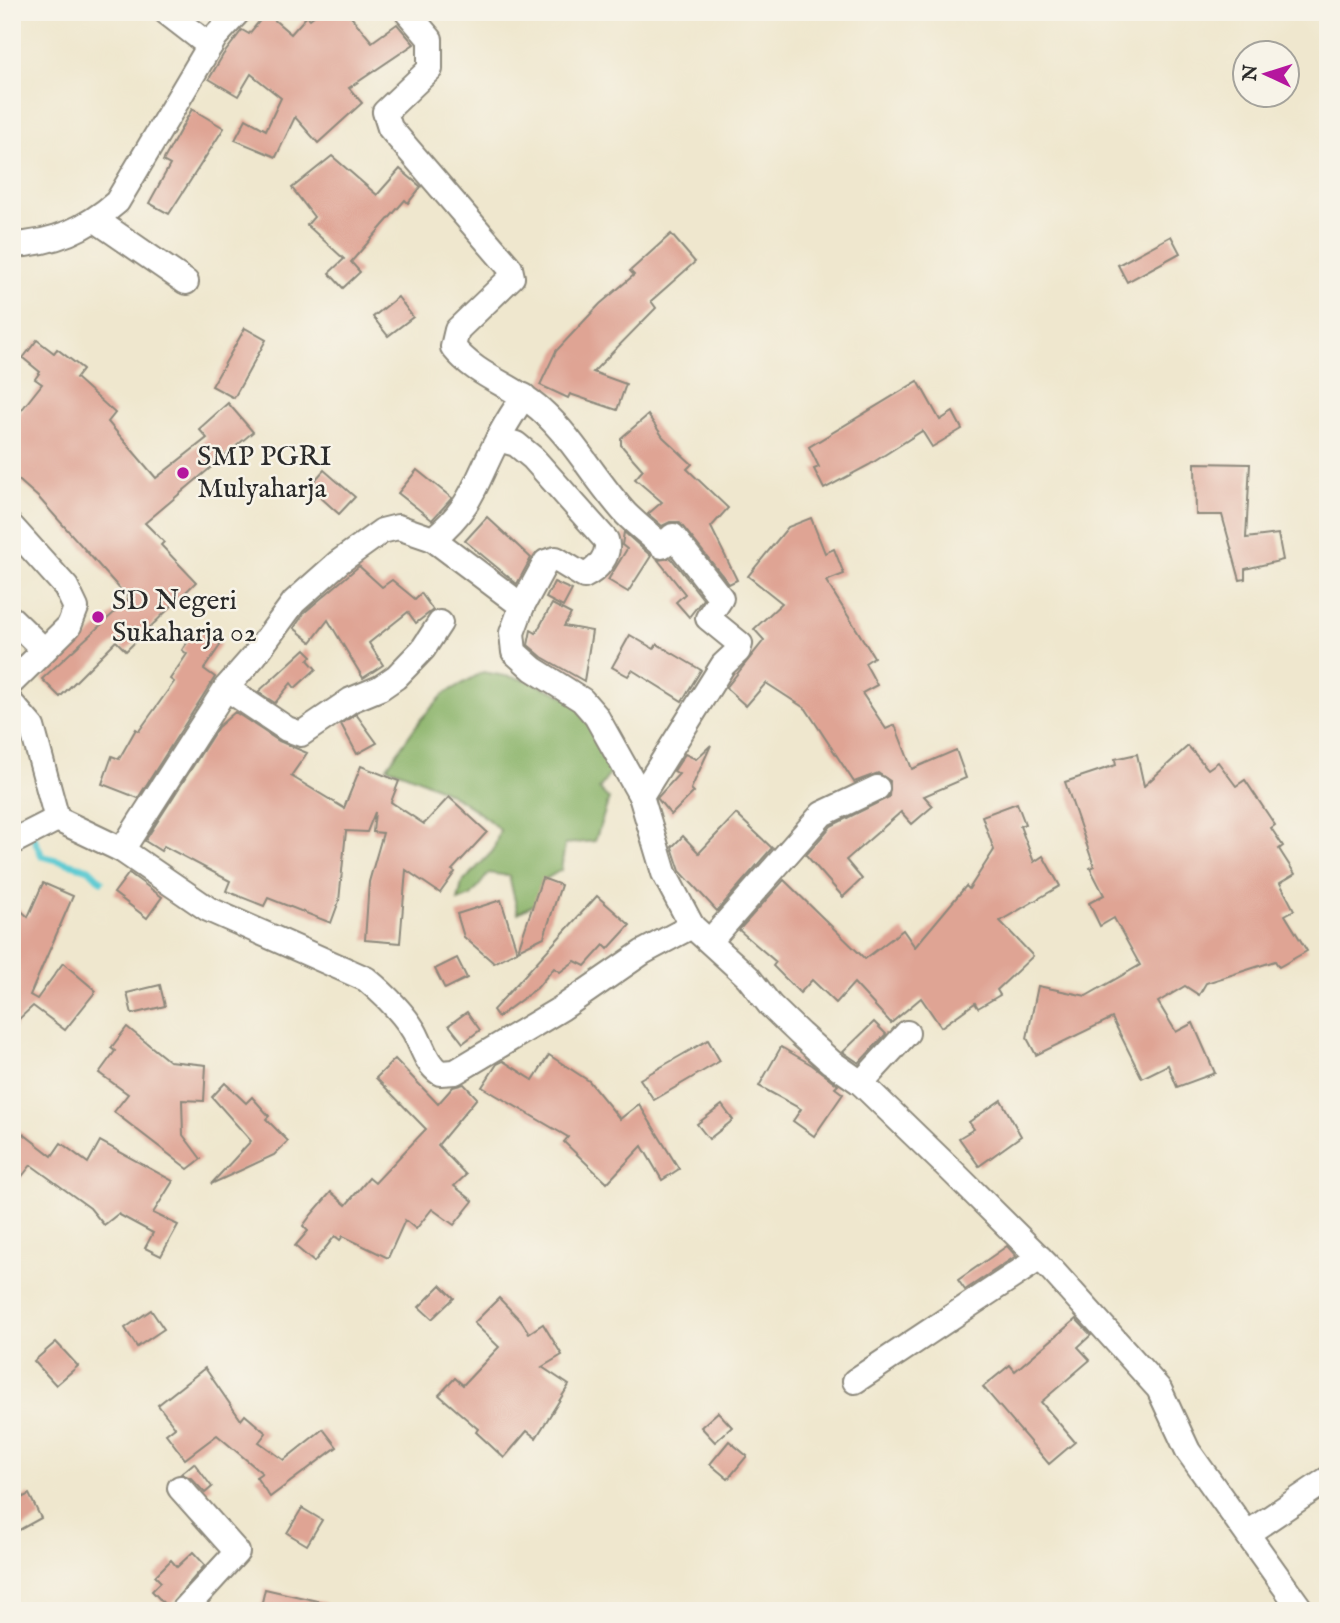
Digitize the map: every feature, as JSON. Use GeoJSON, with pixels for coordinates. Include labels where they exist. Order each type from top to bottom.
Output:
{"type":"FeatureCollection","features":[{"type":"Feature","properties":{"kind":"street"},"geometry":{"type":"LineString","coordinates":[[166,12],[209,46]]}},
{"type":"Feature","properties":{"kind":"street"},"geometry":{"type":"LineString","coordinates":[[12,245],[38,243],[61,237],[96,220],[117,202],[209,46],[238,12]]}},
{"type":"Feature","properties":{"kind":"street"},"geometry":{"type":"LineString","coordinates":[[407,12],[430,39],[430,69],[385,112],[390,128],[510,268],[512,277],[457,330],[453,347],[484,375],[524,396],[542,410],[574,445],[626,514],[662,546],[673,536],[721,598],[708,618],[740,644],[738,651],[723,665],[641,796]]}},
{"type":"Feature","properties":{"kind":"street"},"geometry":{"type":"LineString","coordinates":[[96,220],[186,282]]}},
{"type":"Feature","properties":{"kind":"street"},"geometry":{"type":"LineString","coordinates":[[433,539],[471,500],[498,439],[524,396]]}},
{"type":"Feature","properties":{"kind":"street"},"geometry":{"type":"LineString","coordinates":[[498,439],[516,444],[533,458],[588,524],[606,540],[608,547],[606,556],[586,576],[576,574],[556,559],[546,562],[522,606],[512,632],[514,652],[533,669],[582,700],[596,716],[641,796],[664,873],[701,934],[748,977],[770,1005],[831,1062],[861,1083],[1040,1258],[1159,1390],[1188,1451],[1302,1611]]}},
{"type":"Feature","properties":{"kind":"street"},"geometry":{"type":"LineString","coordinates":[[12,527],[73,596],[76,608],[72,621],[12,682]]}},
{"type":"Feature","properties":{"kind":"street"},"geometry":{"type":"LineString","coordinates":[[122,850],[226,688],[255,655],[294,602],[339,562],[382,531],[398,527],[433,539],[522,606]]}},
{"type":"Feature","properties":{"kind":"street"},"geometry":{"type":"LineString","coordinates":[[12,619],[44,650]]}},
{"type":"Feature","properties":{"kind":"street"},"geometry":{"type":"LineString","coordinates":[[226,688],[287,729],[302,734],[351,699],[380,688],[396,677],[424,649],[440,623]]}},
{"type":"Feature","properties":{"kind":"street"},"geometry":{"type":"LineString","coordinates":[[12,704],[32,727],[57,819],[122,850],[208,909],[366,979],[385,994],[413,1030],[434,1069],[447,1074],[455,1072],[562,1008],[643,952],[701,934],[822,814],[877,788]]}},
{"type":"Feature","properties":{"kind":"street"},"geometry":{"type":"LineString","coordinates":[[12,842],[57,819]]}},
{"type":"Feature","properties":{"kind":"street"},"geometry":{"type":"LineString","coordinates":[[861,1083],[907,1033]]}},
{"type":"Feature","properties":{"kind":"street"},"geometry":{"type":"LineString","coordinates":[[855,1381],[1040,1258]]}},
{"type":"Feature","properties":{"kind":"street"},"geometry":{"type":"LineString","coordinates":[[1248,1533],[1328,1479]]}},
{"type":"Feature","properties":{"kind":"street"},"geometry":{"type":"LineString","coordinates":[[180,1488],[237,1552],[183,1611]]}},
{"type":"Feature","properties":{"kind":"green space"},"geometry":{"type":"Polygon","coordinates":[[[483,672],[527,680],[583,704],[619,761],[599,789],[609,799],[595,841],[565,844],[561,870],[541,882],[536,903],[518,913],[509,876],[489,873],[471,896],[458,901],[462,883],[493,851],[500,830],[447,792],[387,767],[421,719],[444,694],[483,672]]]}},
{"type":"Feature","properties":{"kind":"building"},"geometry":{"type":"Polygon","coordinates":[[[319,12],[347,12],[372,42],[397,24],[414,44],[349,88],[362,103],[318,143],[295,117],[276,157],[235,140],[246,119],[266,130],[281,98],[251,74],[238,96],[209,79],[223,55],[242,30],[249,34],[266,13],[291,34],[307,16],[310,19],[319,12]]]}},
{"type":"Feature","properties":{"kind":"building"},"geometry":{"type":"Polygon","coordinates":[[[192,109],[224,128],[169,214],[149,203],[170,165],[163,161],[192,109]]]}},
{"type":"Feature","properties":{"kind":"building"},"geometry":{"type":"Polygon","coordinates":[[[332,156],[377,195],[400,169],[421,187],[408,203],[405,200],[351,262],[360,272],[343,288],[329,273],[344,259],[307,225],[314,217],[292,188],[332,156]]]}},
{"type":"Feature","properties":{"kind":"building"},"geometry":{"type":"Polygon","coordinates":[[[671,234],[695,262],[651,301],[656,308],[593,372],[626,384],[617,410],[570,394],[568,398],[540,385],[556,351],[600,304],[634,275],[630,271],[671,234]]]}},
{"type":"Feature","properties":{"kind":"building"},"geometry":{"type":"Polygon","coordinates":[[[1171,236],[1180,253],[1127,282],[1118,265],[1171,236]]]}},
{"type":"Feature","properties":{"kind":"building"},"geometry":{"type":"Polygon","coordinates":[[[398,297],[413,317],[388,336],[373,317],[398,297]]]}},
{"type":"Feature","properties":{"kind":"building"},"geometry":{"type":"Polygon","coordinates":[[[245,328],[266,340],[234,398],[212,386],[245,328]]]}},
{"type":"Feature","properties":{"kind":"building"},"geometry":{"type":"Polygon","coordinates":[[[37,340],[54,353],[57,349],[83,369],[76,378],[115,413],[108,422],[156,478],[207,438],[199,429],[228,403],[253,432],[145,523],[164,542],[161,545],[196,582],[126,651],[116,641],[60,697],[42,679],[129,599],[39,498],[12,474],[12,422],[42,384],[35,379],[40,372],[23,358],[37,340]]]}},
{"type":"Feature","properties":{"kind":"building"},"geometry":{"type":"Polygon","coordinates":[[[918,381],[940,420],[953,412],[962,429],[932,447],[922,431],[869,465],[824,489],[814,469],[819,467],[809,447],[918,381]]]}},
{"type":"Feature","properties":{"kind":"building"},"geometry":{"type":"Polygon","coordinates":[[[648,415],[663,437],[692,464],[687,469],[728,508],[711,527],[737,580],[729,584],[679,522],[662,526],[648,514],[662,502],[635,479],[643,470],[621,445],[621,438],[648,415]]]}},
{"type":"Feature","properties":{"kind":"building"},"geometry":{"type":"Polygon","coordinates":[[[1195,463],[1250,464],[1246,538],[1278,534],[1283,560],[1245,569],[1245,579],[1240,580],[1222,515],[1196,515],[1195,463]]]}},
{"type":"Feature","properties":{"kind":"building"},"geometry":{"type":"Polygon","coordinates":[[[324,470],[355,497],[339,514],[309,487],[324,470]]]}},
{"type":"Feature","properties":{"kind":"building"},"geometry":{"type":"Polygon","coordinates":[[[417,470],[452,498],[432,520],[398,493],[417,470]]]}},
{"type":"Feature","properties":{"kind":"building"},"geometry":{"type":"Polygon","coordinates":[[[487,517],[531,558],[517,584],[465,541],[487,517]]]}},
{"type":"Feature","properties":{"kind":"building"},"geometry":{"type":"Polygon","coordinates":[[[811,518],[825,553],[834,549],[844,574],[826,581],[874,657],[865,663],[877,685],[862,693],[886,729],[895,725],[912,769],[956,750],[966,778],[924,796],[933,806],[912,824],[901,812],[846,860],[862,879],[843,897],[806,855],[831,826],[889,797],[890,781],[878,773],[854,782],[806,709],[766,683],[746,706],[726,688],[764,640],[754,629],[782,603],[748,576],[788,527],[811,518]]]}},
{"type":"Feature","properties":{"kind":"building"},"geometry":{"type":"Polygon","coordinates":[[[624,532],[651,556],[628,592],[608,580],[627,549],[622,545],[624,532]]]}},
{"type":"Feature","properties":{"kind":"building"},"geometry":{"type":"Polygon","coordinates":[[[671,558],[703,599],[689,617],[676,602],[685,594],[658,560],[671,558]]]}},
{"type":"Feature","properties":{"kind":"building"},"geometry":{"type":"Polygon","coordinates":[[[359,566],[382,587],[392,580],[415,599],[421,593],[433,610],[416,623],[408,612],[369,643],[383,665],[363,678],[328,620],[311,642],[294,628],[305,612],[359,566]]]}},
{"type":"Feature","properties":{"kind":"building"},"geometry":{"type":"Polygon","coordinates":[[[554,582],[572,590],[563,607],[546,598],[554,582]]]}},
{"type":"Feature","properties":{"kind":"building"},"geometry":{"type":"Polygon","coordinates":[[[552,604],[571,614],[564,626],[592,631],[584,681],[542,657],[528,645],[531,630],[536,633],[552,604]]]}},
{"type":"Feature","properties":{"kind":"building"},"geometry":{"type":"Polygon","coordinates":[[[197,628],[221,644],[204,669],[215,677],[138,798],[102,784],[112,756],[119,759],[136,729],[139,731],[174,682],[170,679],[187,654],[182,650],[197,628]]]}},
{"type":"Feature","properties":{"kind":"building"},"geometry":{"type":"Polygon","coordinates":[[[630,635],[654,649],[657,644],[701,670],[682,701],[632,670],[628,676],[612,667],[630,635]]]}},
{"type":"Feature","properties":{"kind":"building"},"geometry":{"type":"Polygon","coordinates":[[[305,649],[312,656],[308,660],[316,669],[295,688],[291,683],[275,703],[258,692],[305,649]]]}},
{"type":"Feature","properties":{"kind":"building"},"geometry":{"type":"Polygon","coordinates":[[[235,712],[279,741],[307,753],[291,776],[344,808],[361,766],[399,781],[391,802],[424,824],[449,797],[487,832],[452,870],[455,872],[440,893],[406,870],[400,943],[365,940],[369,882],[383,833],[373,832],[375,812],[367,832],[346,831],[339,901],[331,923],[268,898],[264,906],[226,891],[230,881],[164,846],[161,851],[145,841],[218,727],[235,712]]]}},
{"type":"Feature","properties":{"kind":"building"},"geometry":{"type":"Polygon","coordinates":[[[356,714],[377,743],[357,754],[341,724],[356,714]]]}},
{"type":"Feature","properties":{"kind":"building"},"geometry":{"type":"Polygon","coordinates":[[[711,745],[691,789],[694,792],[671,815],[657,798],[679,774],[674,771],[685,754],[696,759],[711,745]]]}},
{"type":"Feature","properties":{"kind":"building"},"geometry":{"type":"Polygon","coordinates":[[[1188,746],[1208,769],[1218,762],[1236,786],[1245,780],[1275,825],[1271,828],[1283,846],[1279,849],[1295,874],[1280,883],[1294,910],[1285,915],[1307,951],[1279,967],[1275,961],[1206,983],[1199,995],[1185,986],[1158,1002],[1176,1032],[1193,1023],[1215,1073],[1177,1087],[1168,1065],[1142,1078],[1112,1018],[1036,1055],[1027,1038],[1038,986],[1086,996],[1140,965],[1114,918],[1100,926],[1089,903],[1104,895],[1090,868],[1094,866],[1065,782],[1116,765],[1115,759],[1137,754],[1144,786],[1188,746]]]}},
{"type":"Feature","properties":{"kind":"building"},"geometry":{"type":"Polygon","coordinates":[[[1017,803],[1025,824],[1020,826],[1034,862],[1043,856],[1060,886],[1000,921],[1033,956],[997,990],[1000,995],[978,1008],[975,1003],[941,1027],[921,998],[891,1023],[854,983],[836,1003],[812,980],[800,993],[773,966],[776,962],[739,930],[784,880],[865,959],[903,930],[915,947],[966,886],[969,889],[994,850],[982,816],[1017,803]]]}},
{"type":"Feature","properties":{"kind":"building"},"geometry":{"type":"Polygon","coordinates":[[[736,814],[772,848],[717,911],[680,871],[672,847],[683,836],[699,853],[736,814]]]}},
{"type":"Feature","properties":{"kind":"building"},"geometry":{"type":"Polygon","coordinates":[[[129,873],[162,897],[147,918],[114,893],[129,873]]]}},
{"type":"Feature","properties":{"kind":"building"},"geometry":{"type":"Polygon","coordinates":[[[542,878],[561,885],[544,937],[518,950],[542,878]]]}},
{"type":"Feature","properties":{"kind":"building"},"geometry":{"type":"Polygon","coordinates":[[[43,883],[73,896],[30,995],[37,999],[63,963],[96,991],[65,1030],[33,1006],[19,1019],[12,1034],[12,902],[28,917],[43,883]]]}},
{"type":"Feature","properties":{"kind":"building"},"geometry":{"type":"Polygon","coordinates":[[[597,896],[630,925],[608,949],[604,945],[585,966],[575,961],[560,972],[554,968],[537,988],[498,1017],[493,1010],[597,896]]]}},
{"type":"Feature","properties":{"kind":"building"},"geometry":{"type":"Polygon","coordinates":[[[501,900],[517,951],[494,963],[464,937],[457,914],[501,900]]]}},
{"type":"Feature","properties":{"kind":"building"},"geometry":{"type":"Polygon","coordinates":[[[457,958],[467,978],[445,989],[435,969],[457,958]]]}},
{"type":"Feature","properties":{"kind":"building"},"geometry":{"type":"Polygon","coordinates":[[[160,985],[165,1006],[132,1014],[127,993],[160,985]]]}},
{"type":"Feature","properties":{"kind":"building"},"geometry":{"type":"Polygon","coordinates":[[[467,1012],[480,1030],[463,1043],[449,1025],[467,1012]]]}},
{"type":"Feature","properties":{"kind":"building"},"geometry":{"type":"Polygon","coordinates":[[[874,1022],[886,1034],[859,1063],[843,1052],[874,1022]]]}},
{"type":"Feature","properties":{"kind":"building"},"geometry":{"type":"Polygon","coordinates":[[[127,1027],[169,1061],[206,1065],[204,1101],[182,1100],[183,1135],[201,1159],[188,1169],[114,1112],[128,1094],[99,1073],[115,1051],[111,1048],[127,1027]]]}},
{"type":"Feature","properties":{"kind":"building"},"geometry":{"type":"Polygon","coordinates":[[[708,1040],[720,1061],[654,1100],[640,1079],[708,1040]]]}},
{"type":"Feature","properties":{"kind":"building"},"geometry":{"type":"Polygon","coordinates":[[[781,1047],[812,1065],[838,1085],[835,1088],[843,1094],[814,1136],[793,1121],[801,1109],[759,1086],[781,1047]]]}},
{"type":"Feature","properties":{"kind":"building"},"geometry":{"type":"Polygon","coordinates":[[[549,1055],[589,1081],[620,1119],[639,1104],[679,1169],[662,1180],[642,1146],[607,1183],[564,1142],[568,1137],[482,1087],[497,1064],[503,1061],[533,1080],[549,1055]]]}},
{"type":"Feature","properties":{"kind":"building"},"geometry":{"type":"Polygon","coordinates":[[[395,1059],[438,1104],[453,1087],[464,1084],[477,1098],[438,1145],[466,1175],[454,1186],[473,1201],[454,1225],[432,1209],[416,1229],[405,1220],[388,1258],[343,1236],[340,1240],[335,1236],[314,1262],[295,1246],[308,1231],[303,1226],[311,1215],[331,1192],[346,1205],[369,1178],[375,1183],[426,1129],[376,1078],[395,1059]]]}},
{"type":"Feature","properties":{"kind":"building"},"geometry":{"type":"Polygon","coordinates":[[[225,1083],[246,1103],[252,1097],[269,1116],[266,1119],[288,1141],[274,1155],[211,1184],[251,1141],[212,1097],[225,1083]]]}},
{"type":"Feature","properties":{"kind":"building"},"geometry":{"type":"Polygon","coordinates":[[[1001,1100],[1021,1136],[979,1166],[959,1138],[974,1129],[969,1122],[1001,1100]]]}},
{"type":"Feature","properties":{"kind":"building"},"geometry":{"type":"Polygon","coordinates":[[[722,1105],[733,1120],[709,1139],[697,1124],[722,1105]]]}},
{"type":"Feature","properties":{"kind":"building"},"geometry":{"type":"Polygon","coordinates":[[[12,1125],[52,1156],[61,1143],[88,1163],[100,1141],[173,1181],[153,1213],[178,1225],[161,1256],[145,1248],[153,1233],[118,1214],[104,1225],[90,1208],[31,1165],[12,1189],[12,1125]]]}},
{"type":"Feature","properties":{"kind":"building"},"geometry":{"type":"Polygon","coordinates":[[[1007,1246],[1016,1256],[965,1290],[958,1280],[1007,1246]]]}},
{"type":"Feature","properties":{"kind":"building"},"geometry":{"type":"Polygon","coordinates":[[[441,1285],[454,1298],[432,1319],[419,1307],[441,1285]]]}},
{"type":"Feature","properties":{"kind":"building"},"geometry":{"type":"Polygon","coordinates":[[[499,1298],[529,1333],[543,1324],[562,1355],[542,1367],[569,1385],[536,1438],[527,1431],[504,1458],[476,1432],[478,1429],[439,1395],[455,1378],[463,1385],[499,1347],[474,1323],[499,1298]]]}},
{"type":"Feature","properties":{"kind":"building"},"geometry":{"type":"Polygon","coordinates":[[[151,1310],[164,1329],[137,1347],[125,1328],[151,1310]]]}},
{"type":"Feature","properties":{"kind":"building"},"geometry":{"type":"Polygon","coordinates":[[[1076,1319],[1091,1335],[1078,1347],[1090,1360],[1041,1402],[1075,1442],[1049,1464],[983,1387],[1010,1365],[1015,1371],[1076,1319]]]}},
{"type":"Feature","properties":{"kind":"building"},"geometry":{"type":"Polygon","coordinates":[[[56,1342],[78,1366],[56,1385],[34,1361],[56,1342]]]}},
{"type":"Feature","properties":{"kind":"building"},"geometry":{"type":"Polygon","coordinates":[[[205,1368],[241,1420],[245,1415],[266,1433],[259,1442],[284,1460],[323,1429],[337,1447],[270,1497],[256,1477],[262,1473],[217,1435],[185,1459],[166,1434],[175,1427],[158,1405],[205,1368]]]}},
{"type":"Feature","properties":{"kind":"building"},"geometry":{"type":"Polygon","coordinates":[[[718,1412],[732,1427],[715,1442],[701,1427],[718,1412]]]}},
{"type":"Feature","properties":{"kind":"building"},"geometry":{"type":"Polygon","coordinates":[[[729,1441],[747,1456],[728,1479],[710,1464],[729,1441]]]}},
{"type":"Feature","properties":{"kind":"building"},"geometry":{"type":"Polygon","coordinates":[[[194,1463],[212,1487],[205,1493],[191,1478],[181,1474],[194,1463]]]}},
{"type":"Feature","properties":{"kind":"building"},"geometry":{"type":"Polygon","coordinates":[[[29,1494],[41,1518],[12,1534],[12,1503],[29,1494]]]}},
{"type":"Feature","properties":{"kind":"building"},"geometry":{"type":"Polygon","coordinates":[[[302,1508],[322,1520],[307,1545],[287,1533],[302,1508]]]}},
{"type":"Feature","properties":{"kind":"building"},"geometry":{"type":"Polygon","coordinates":[[[193,1552],[205,1565],[168,1608],[152,1591],[161,1582],[155,1576],[171,1560],[177,1567],[193,1552]]]}},
{"type":"Feature","properties":{"kind":"building"},"geometry":{"type":"Polygon","coordinates":[[[265,1589],[326,1603],[326,1611],[260,1611],[265,1589]]]}},
{"type":"Feature","properties":{"kind":"waterway"},"geometry":{"type":"LineString","coordinates":[[12,820],[18,825]]}},
{"type":"Feature","properties":{"kind":"waterway"},"geometry":{"type":"LineString","coordinates":[[34,838],[42,856],[89,869],[101,881]]}},
{"type":"Feature","properties":{"kind":"place","name":"SMP PGRI Mulyaharja"},"geometry":{"type":"Point","coordinates":[183,473]}},
{"type":"Feature","properties":{"kind":"place","name":"SD Negeri Sukaharja 02"},"geometry":{"type":"Point","coordinates":[98,617]}}]}
